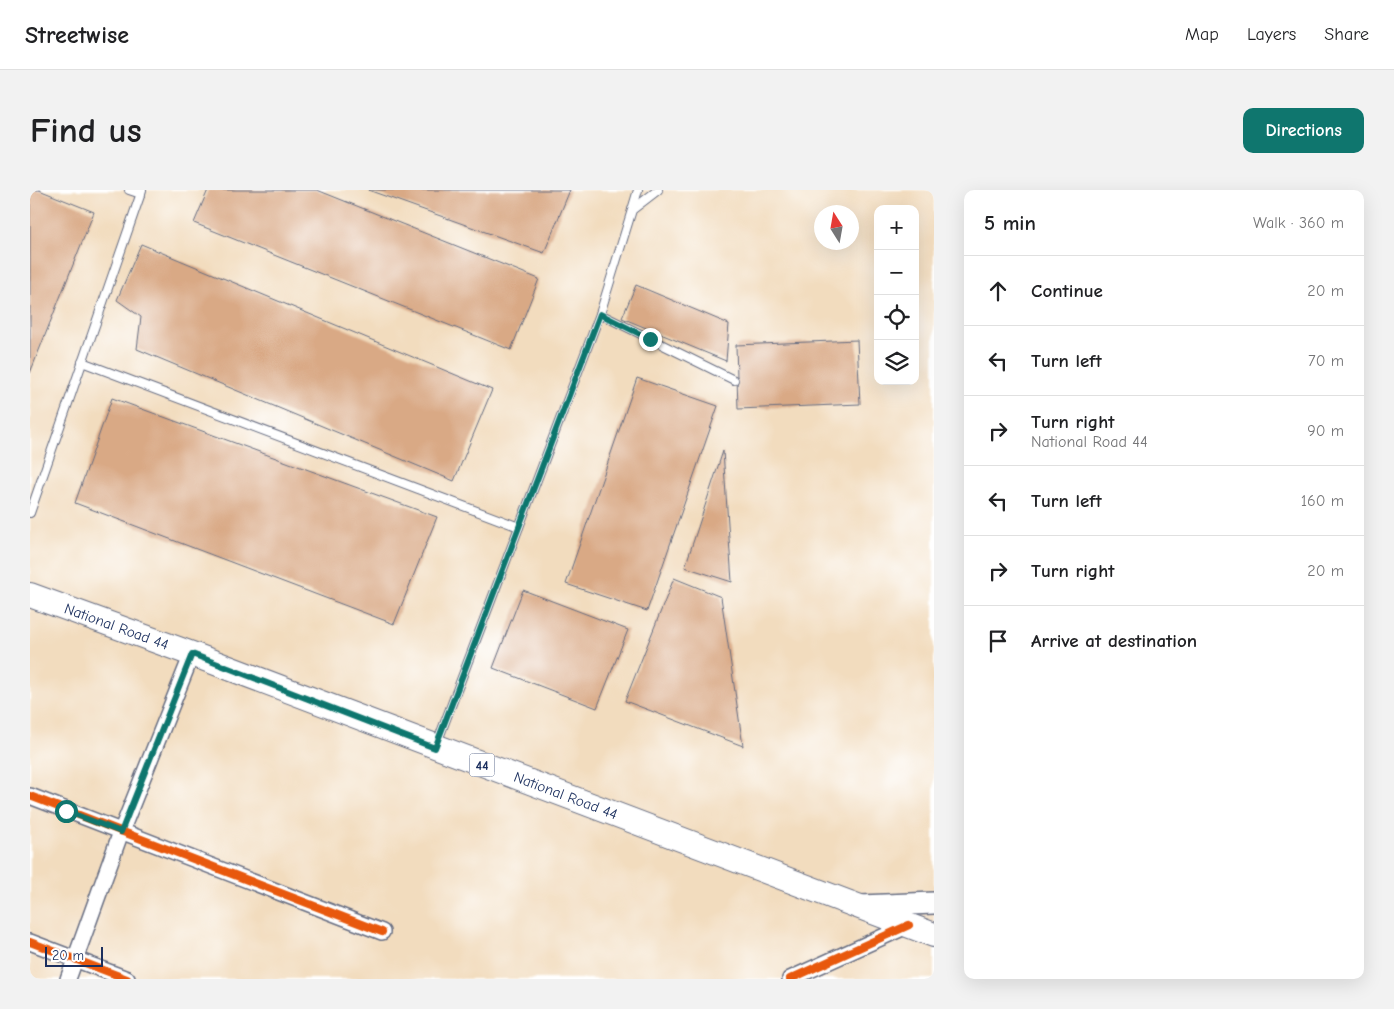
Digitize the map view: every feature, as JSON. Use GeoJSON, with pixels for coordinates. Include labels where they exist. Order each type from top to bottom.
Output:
{"type":"FeatureCollection","features":[{"type":"Feature","properties":{"kind":"main road","name":"National Road 44"},"geometry":{"type":"LineString","coordinates":[[30,595],[192,654],[435,748],[934,935]]}},
{"type":"Feature","properties":{"kind":"main road"},"geometry":{"type":"LineString","coordinates":[[858,906],[934,903]]}},
{"type":"Feature","properties":{"kind":"street"},"geometry":{"type":"LineString","coordinates":[[68,979],[121,832],[192,654]]}},
{"type":"Feature","properties":{"kind":"street"},"geometry":{"type":"LineString","coordinates":[[30,796],[382,932]]}},
{"type":"Feature","properties":{"kind":"street"},"geometry":{"type":"LineString","coordinates":[[790,979],[909,925]]}},
{"type":"Feature","properties":{"kind":"street"},"geometry":{"type":"LineString","coordinates":[[30,942],[127,979]]}},
{"type":"Feature","properties":{"kind":"lane"},"geometry":{"type":"LineString","coordinates":[[30,514],[32,503],[141,192],[129,190]]}},
{"type":"Feature","properties":{"kind":"lane"},"geometry":{"type":"LineString","coordinates":[[435,748],[600,314],[638,190]]}},
{"type":"Feature","properties":{"kind":"lane"},"geometry":{"type":"LineString","coordinates":[[632,210],[658,190]]}},
{"type":"Feature","properties":{"kind":"lane"},"geometry":{"type":"LineString","coordinates":[[600,314],[734,380]]}},
{"type":"Feature","properties":{"kind":"lane"},"geometry":{"type":"LineString","coordinates":[[82,362],[519,527]]}},
{"type":"Feature","properties":{"kind":"building"},"geometry":{"type":"Polygon","coordinates":[[[30,190],[39,190],[94,212],[30,373],[30,190]]]}},
{"type":"Feature","properties":{"kind":"building"},"geometry":{"type":"Polygon","coordinates":[[[208,190],[317,190],[539,279],[511,350],[194,223],[208,190]]]}},
{"type":"Feature","properties":{"kind":"building"},"geometry":{"type":"Polygon","coordinates":[[[368,190],[570,190],[544,253],[368,190]]]}},
{"type":"Feature","properties":{"kind":"building"},"geometry":{"type":"Polygon","coordinates":[[[141,244],[492,390],[454,481],[137,349],[141,317],[117,300],[141,244]]]}},
{"type":"Feature","properties":{"kind":"building"},"geometry":{"type":"Polygon","coordinates":[[[636,285],[729,324],[726,361],[622,318],[636,285]]]}},
{"type":"Feature","properties":{"kind":"building"},"geometry":{"type":"Polygon","coordinates":[[[857,340],[860,404],[738,409],[736,345],[857,340]]]}},
{"type":"Feature","properties":{"kind":"building"},"geometry":{"type":"Polygon","coordinates":[[[637,378],[718,406],[647,611],[566,584],[637,378]]]}},
{"type":"Feature","properties":{"kind":"building"},"geometry":{"type":"Polygon","coordinates":[[[112,398],[437,517],[394,624],[75,503],[112,398]]]}},
{"type":"Feature","properties":{"kind":"building"},"geometry":{"type":"Polygon","coordinates":[[[723,451],[732,582],[685,567],[723,451]]]}},
{"type":"Feature","properties":{"kind":"building"},"geometry":{"type":"Polygon","coordinates":[[[674,578],[721,597],[743,746],[625,701],[674,578]]]}},
{"type":"Feature","properties":{"kind":"building"},"geometry":{"type":"Polygon","coordinates":[[[523,590],[628,630],[597,708],[493,668],[523,590]]]}},
{"type":"Feature","properties":{"kind":"cycle path"},"geometry":{"type":"LineString","coordinates":[[30,796],[382,932]]}},
{"type":"Feature","properties":{"kind":"cycle path"},"geometry":{"type":"LineString","coordinates":[[790,979],[909,925]]}},
{"type":"Feature","properties":{"kind":"cycle path"},"geometry":{"type":"LineString","coordinates":[[30,942],[127,979]]}},
{"type":"Feature","properties":{"kind":"route"},"geometry":{"type":"LineString","coordinates":[[66,811],[121,832],[192,654],[435,748],[600,314],[650,339]]}}]}
